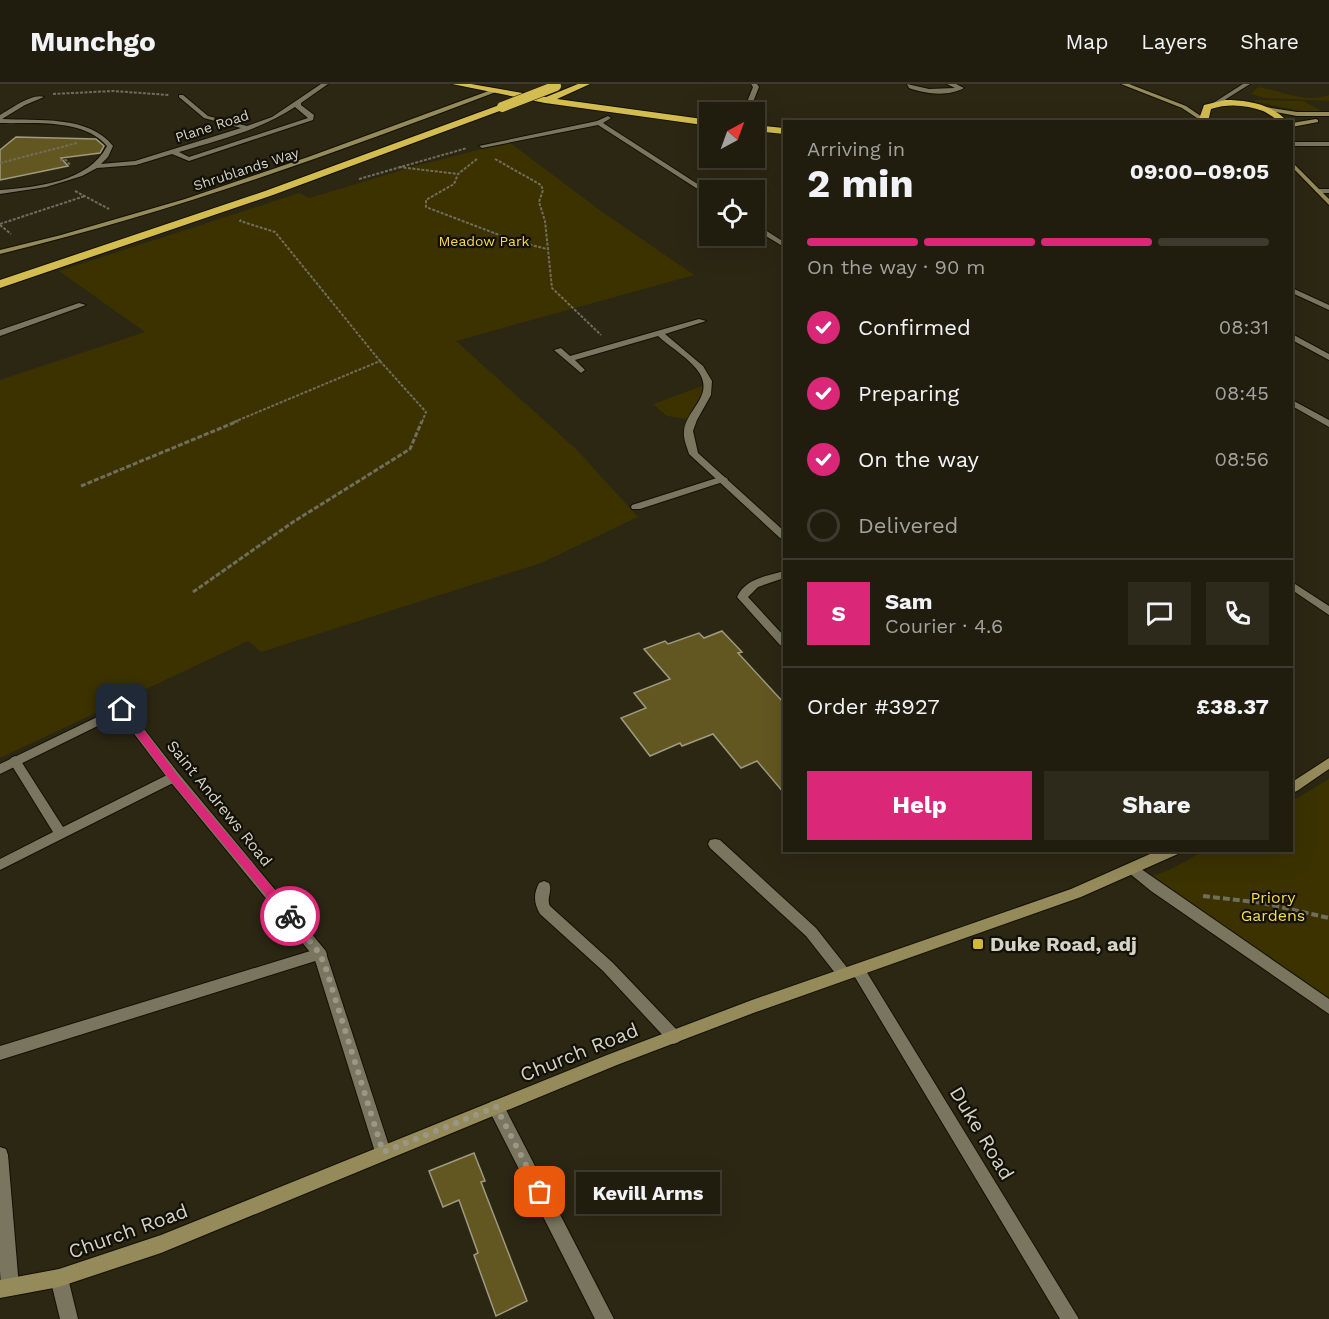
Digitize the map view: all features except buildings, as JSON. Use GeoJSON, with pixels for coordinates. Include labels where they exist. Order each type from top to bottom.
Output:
{"type":"FeatureCollection","features":[{"type":"Feature","properties":{"kind":"highway"},"geometry":{"type":"LineString","coordinates":[[456,84],[545,100],[699,122]]}},
{"type":"Feature","properties":{"kind":"highway"},"geometry":{"type":"LineString","coordinates":[[494,92],[514,84]]}},
{"type":"Feature","properties":{"kind":"highway"},"geometry":{"type":"LineString","coordinates":[[0,274],[255,187],[538,84]]}},
{"type":"Feature","properties":{"kind":"highway"},"geometry":{"type":"LineString","coordinates":[[545,100],[586,84]]}},
{"type":"Feature","properties":{"kind":"highway"},"geometry":{"type":"LineString","coordinates":[[586,84],[583,91],[584,96],[599,108]]}},
{"type":"Feature","properties":{"kind":"highway"},"geometry":{"type":"LineString","coordinates":[[0,284],[269,193],[559,85]]}},
{"type":"Feature","properties":{"kind":"highway"},"geometry":{"type":"LineString","coordinates":[[1203,120],[1204,106],[1241,104],[1262,108],[1282,120]]}},
{"type":"Feature","properties":{"kind":"highway"},"geometry":{"type":"LineString","coordinates":[[765,129],[783,131]]}},
{"type":"Feature","properties":{"kind":"street","name":"Plane Road"},"geometry":{"type":"LineString","coordinates":[[0,192],[60,182],[97,166],[136,163],[248,128],[274,118],[325,84]]}},
{"type":"Feature","properties":{"kind":"street"},"geometry":{"type":"LineString","coordinates":[[751,102],[756,87],[754,84]]}},
{"type":"Feature","properties":{"kind":"street"},"geometry":{"type":"LineString","coordinates":[[910,84],[918,90],[955,91],[961,88],[950,84]]}},
{"type":"Feature","properties":{"kind":"street"},"geometry":{"type":"LineString","coordinates":[[1124,84],[1190,109],[1203,120]]}},
{"type":"Feature","properties":{"kind":"street"},"geometry":{"type":"LineString","coordinates":[[1159,97],[1204,106],[1247,84]]}},
{"type":"Feature","properties":{"kind":"street"},"geometry":{"type":"LineString","coordinates":[[1237,89],[1241,99],[1262,108],[1304,115],[1329,114]]}},
{"type":"Feature","properties":{"kind":"street","name":"Shrublands Way"},"geometry":{"type":"LineString","coordinates":[[0,252],[86,232],[163,209],[310,160],[494,92]]}},
{"type":"Feature","properties":{"kind":"street"},"geometry":{"type":"LineString","coordinates":[[181,96],[206,117],[248,128]]}},
{"type":"Feature","properties":{"kind":"street"},"geometry":{"type":"LineString","coordinates":[[0,119],[23,104],[41,98]]}},
{"type":"Feature","properties":{"kind":"street"},"geometry":{"type":"LineString","coordinates":[[173,152],[189,159],[311,119],[312,116],[298,106],[298,103]]}},
{"type":"Feature","properties":{"kind":"street"},"geometry":{"type":"LineString","coordinates":[[484,149],[499,142],[599,123],[608,118]]}},
{"type":"Feature","properties":{"kind":"street"},"geometry":{"type":"LineString","coordinates":[[0,119],[94,131],[107,140],[110,146],[105,158],[97,166]]}},
{"type":"Feature","properties":{"kind":"street"},"geometry":{"type":"LineString","coordinates":[[1293,125],[1329,121]]}},
{"type":"Feature","properties":{"kind":"street"},"geometry":{"type":"LineString","coordinates":[[599,123],[699,188]]}},
{"type":"Feature","properties":{"kind":"street"},"geometry":{"type":"LineString","coordinates":[[490,136],[499,142]]}},
{"type":"Feature","properties":{"kind":"street"},"geometry":{"type":"LineString","coordinates":[[1293,144],[1329,144]]}},
{"type":"Feature","properties":{"kind":"street"},"geometry":{"type":"LineString","coordinates":[[1295,171],[1329,203]]}},
{"type":"Feature","properties":{"kind":"street"},"geometry":{"type":"LineString","coordinates":[[1318,191],[1329,191]]}},
{"type":"Feature","properties":{"kind":"street"},"geometry":{"type":"LineString","coordinates":[[765,232],[783,244]]}},
{"type":"Feature","properties":{"kind":"street"},"geometry":{"type":"LineString","coordinates":[[1293,290],[1329,308]]}},
{"type":"Feature","properties":{"kind":"street"},"geometry":{"type":"LineString","coordinates":[[0,333],[82,304]]}},
{"type":"Feature","properties":{"kind":"street"},"geometry":{"type":"LineString","coordinates":[[569,359],[702,321]]}},
{"type":"Feature","properties":{"kind":"street"},"geometry":{"type":"LineString","coordinates":[[659,333],[703,371],[708,382],[709,395],[689,427],[688,440],[694,454],[783,531]]}},
{"type":"Feature","properties":{"kind":"street"},"geometry":{"type":"LineString","coordinates":[[1293,339],[1329,357]]}},
{"type":"Feature","properties":{"kind":"street"},"geometry":{"type":"LineString","coordinates":[[558,350],[581,370]]}},
{"type":"Feature","properties":{"kind":"street"},"geometry":{"type":"LineString","coordinates":[[1293,404],[1329,424]]}},
{"type":"Feature","properties":{"kind":"street"},"geometry":{"type":"LineString","coordinates":[[636,507],[723,479]]}},
{"type":"Feature","properties":{"kind":"street"},"geometry":{"type":"LineString","coordinates":[[783,574],[750,586],[743,592],[742,597],[783,641]]}},
{"type":"Feature","properties":{"kind":"street"},"geometry":{"type":"LineString","coordinates":[[1293,586],[1329,610]]}},
{"type":"Feature","properties":{"kind":"street","name":"Saint Andrews Road"},"geometry":{"type":"LineString","coordinates":[[15,761],[122,709],[174,777],[320,954],[383,1152]]}},
{"type":"Feature","properties":{"kind":"street"},"geometry":{"type":"LineString","coordinates":[[0,769],[15,761],[61,834]]}},
{"type":"Feature","properties":{"kind":"street"},"geometry":{"type":"LineString","coordinates":[[1293,787],[1329,763]]}},
{"type":"Feature","properties":{"kind":"street"},"geometry":{"type":"LineString","coordinates":[[0,865],[174,777]]}},
{"type":"Feature","properties":{"kind":"street","name":"Duke Road"},"geometry":{"type":"LineString","coordinates":[[715,844],[851,972],[1070,1319]]}},
{"type":"Feature","properties":{"kind":"street","name":"Church Road"},"geometry":{"type":"LineString","coordinates":[[5,1288],[59,1278],[161,1244],[383,1152],[674,1037],[1068,896],[1171,852]]}},
{"type":"Feature","properties":{"kind":"street"},"geometry":{"type":"LineString","coordinates":[[1134,869],[1156,887],[1329,1007]]}},
{"type":"Feature","properties":{"kind":"street"},"geometry":{"type":"LineString","coordinates":[[544,887],[541,902],[545,910],[608,967],[674,1037]]}},
{"type":"Feature","properties":{"kind":"street"},"geometry":{"type":"LineString","coordinates":[[0,1053],[320,954]]}},
{"type":"Feature","properties":{"kind":"street"},"geometry":{"type":"LineString","coordinates":[[496,1107],[605,1319]]}},
{"type":"Feature","properties":{"kind":"street"},"geometry":{"type":"LineString","coordinates":[[0,1155],[5,1288]]}},
{"type":"Feature","properties":{"kind":"street"},"geometry":{"type":"LineString","coordinates":[[59,1278],[69,1319]]}},
{"type":"Feature","properties":{"kind":"path"},"geometry":{"type":"LineString","coordinates":[[41,98],[58,92],[113,91],[181,96]]}},
{"type":"Feature","properties":{"kind":"path"},"geometry":{"type":"LineString","coordinates":[[0,163],[79,143]]}},
{"type":"Feature","properties":{"kind":"path"},"geometry":{"type":"LineString","coordinates":[[547,249],[503,239],[436,213],[426,207],[426,200],[454,184],[458,174],[484,149],[504,165],[541,185],[543,190],[540,202],[545,222],[552,288],[613,346]]}},
{"type":"Feature","properties":{"kind":"path"},"geometry":{"type":"LineString","coordinates":[[60,160],[66,160],[70,165]]}},
{"type":"Feature","properties":{"kind":"path"},"geometry":{"type":"LineString","coordinates":[[398,167],[458,174]]}},
{"type":"Feature","properties":{"kind":"path"},"geometry":{"type":"LineString","coordinates":[[60,182],[114,211]]}},
{"type":"Feature","properties":{"kind":"path"},"geometry":{"type":"LineString","coordinates":[[0,224],[85,196]]}},
{"type":"Feature","properties":{"kind":"path"},"geometry":{"type":"LineString","coordinates":[[193,592],[293,522],[410,449],[426,412],[380,361],[274,232],[240,221],[243,216]]}},
{"type":"Feature","properties":{"kind":"path"},"geometry":{"type":"LineString","coordinates":[[81,486],[380,361]]}},
{"type":"Feature","properties":{"kind":"path"},"geometry":{"type":"LineString","coordinates":[[1194,895],[1263,903],[1329,918]]}},
{"type":"Feature","properties":{"kind":"green space"},"geometry":{"type":"Polygon","coordinates":[[[1258,87],[1292,96],[1311,98],[1329,95],[1329,101],[1265,98],[1251,94],[1258,87]]]}},
{"type":"Feature","properties":{"kind":"green space"},"geometry":{"type":"Polygon","coordinates":[[[1253,101],[1304,101],[1323,112],[1299,111],[1253,101]]]}},
{"type":"Feature","properties":{"kind":"green space","name":"Meadow Park"},"geometry":{"type":"Polygon","coordinates":[[[509,142],[601,211],[694,275],[456,341],[577,450],[638,517],[541,563],[261,652],[248,641],[0,758],[0,380],[145,332],[59,271],[299,193],[309,198],[416,166],[509,142]]]}},
{"type":"Feature","properties":{"kind":"green space"},"geometry":{"type":"Polygon","coordinates":[[[702,386],[704,394],[687,419],[667,416],[653,404],[702,386]]]}},
{"type":"Feature","properties":{"kind":"green space","name":"Priory Gardens"},"geometry":{"type":"Polygon","coordinates":[[[1329,779],[1329,1011],[1150,877],[1169,870],[1202,852],[1293,852],[1293,800],[1329,779]]]}},
{"type":"Feature","properties":{"kind":"way so far"},"geometry":{"type":"LineString","coordinates":[[290,916],[320,954],[326,969],[383,1152],[496,1107],[540,1192]]}},
{"type":"Feature","properties":{"kind":"place","name":"Duke Road, adj"},"geometry":{"type":"Point","coordinates":[978,944]}},
{"type":"Feature","properties":{"kind":"place","name":"Kevill Arms"},"geometry":{"type":"Point","coordinates":[540,1192]}},
{"type":"Feature","properties":{"kind":"route"},"geometry":{"type":"LineString","coordinates":[[122,709],[174,777],[290,916]]}}]}
